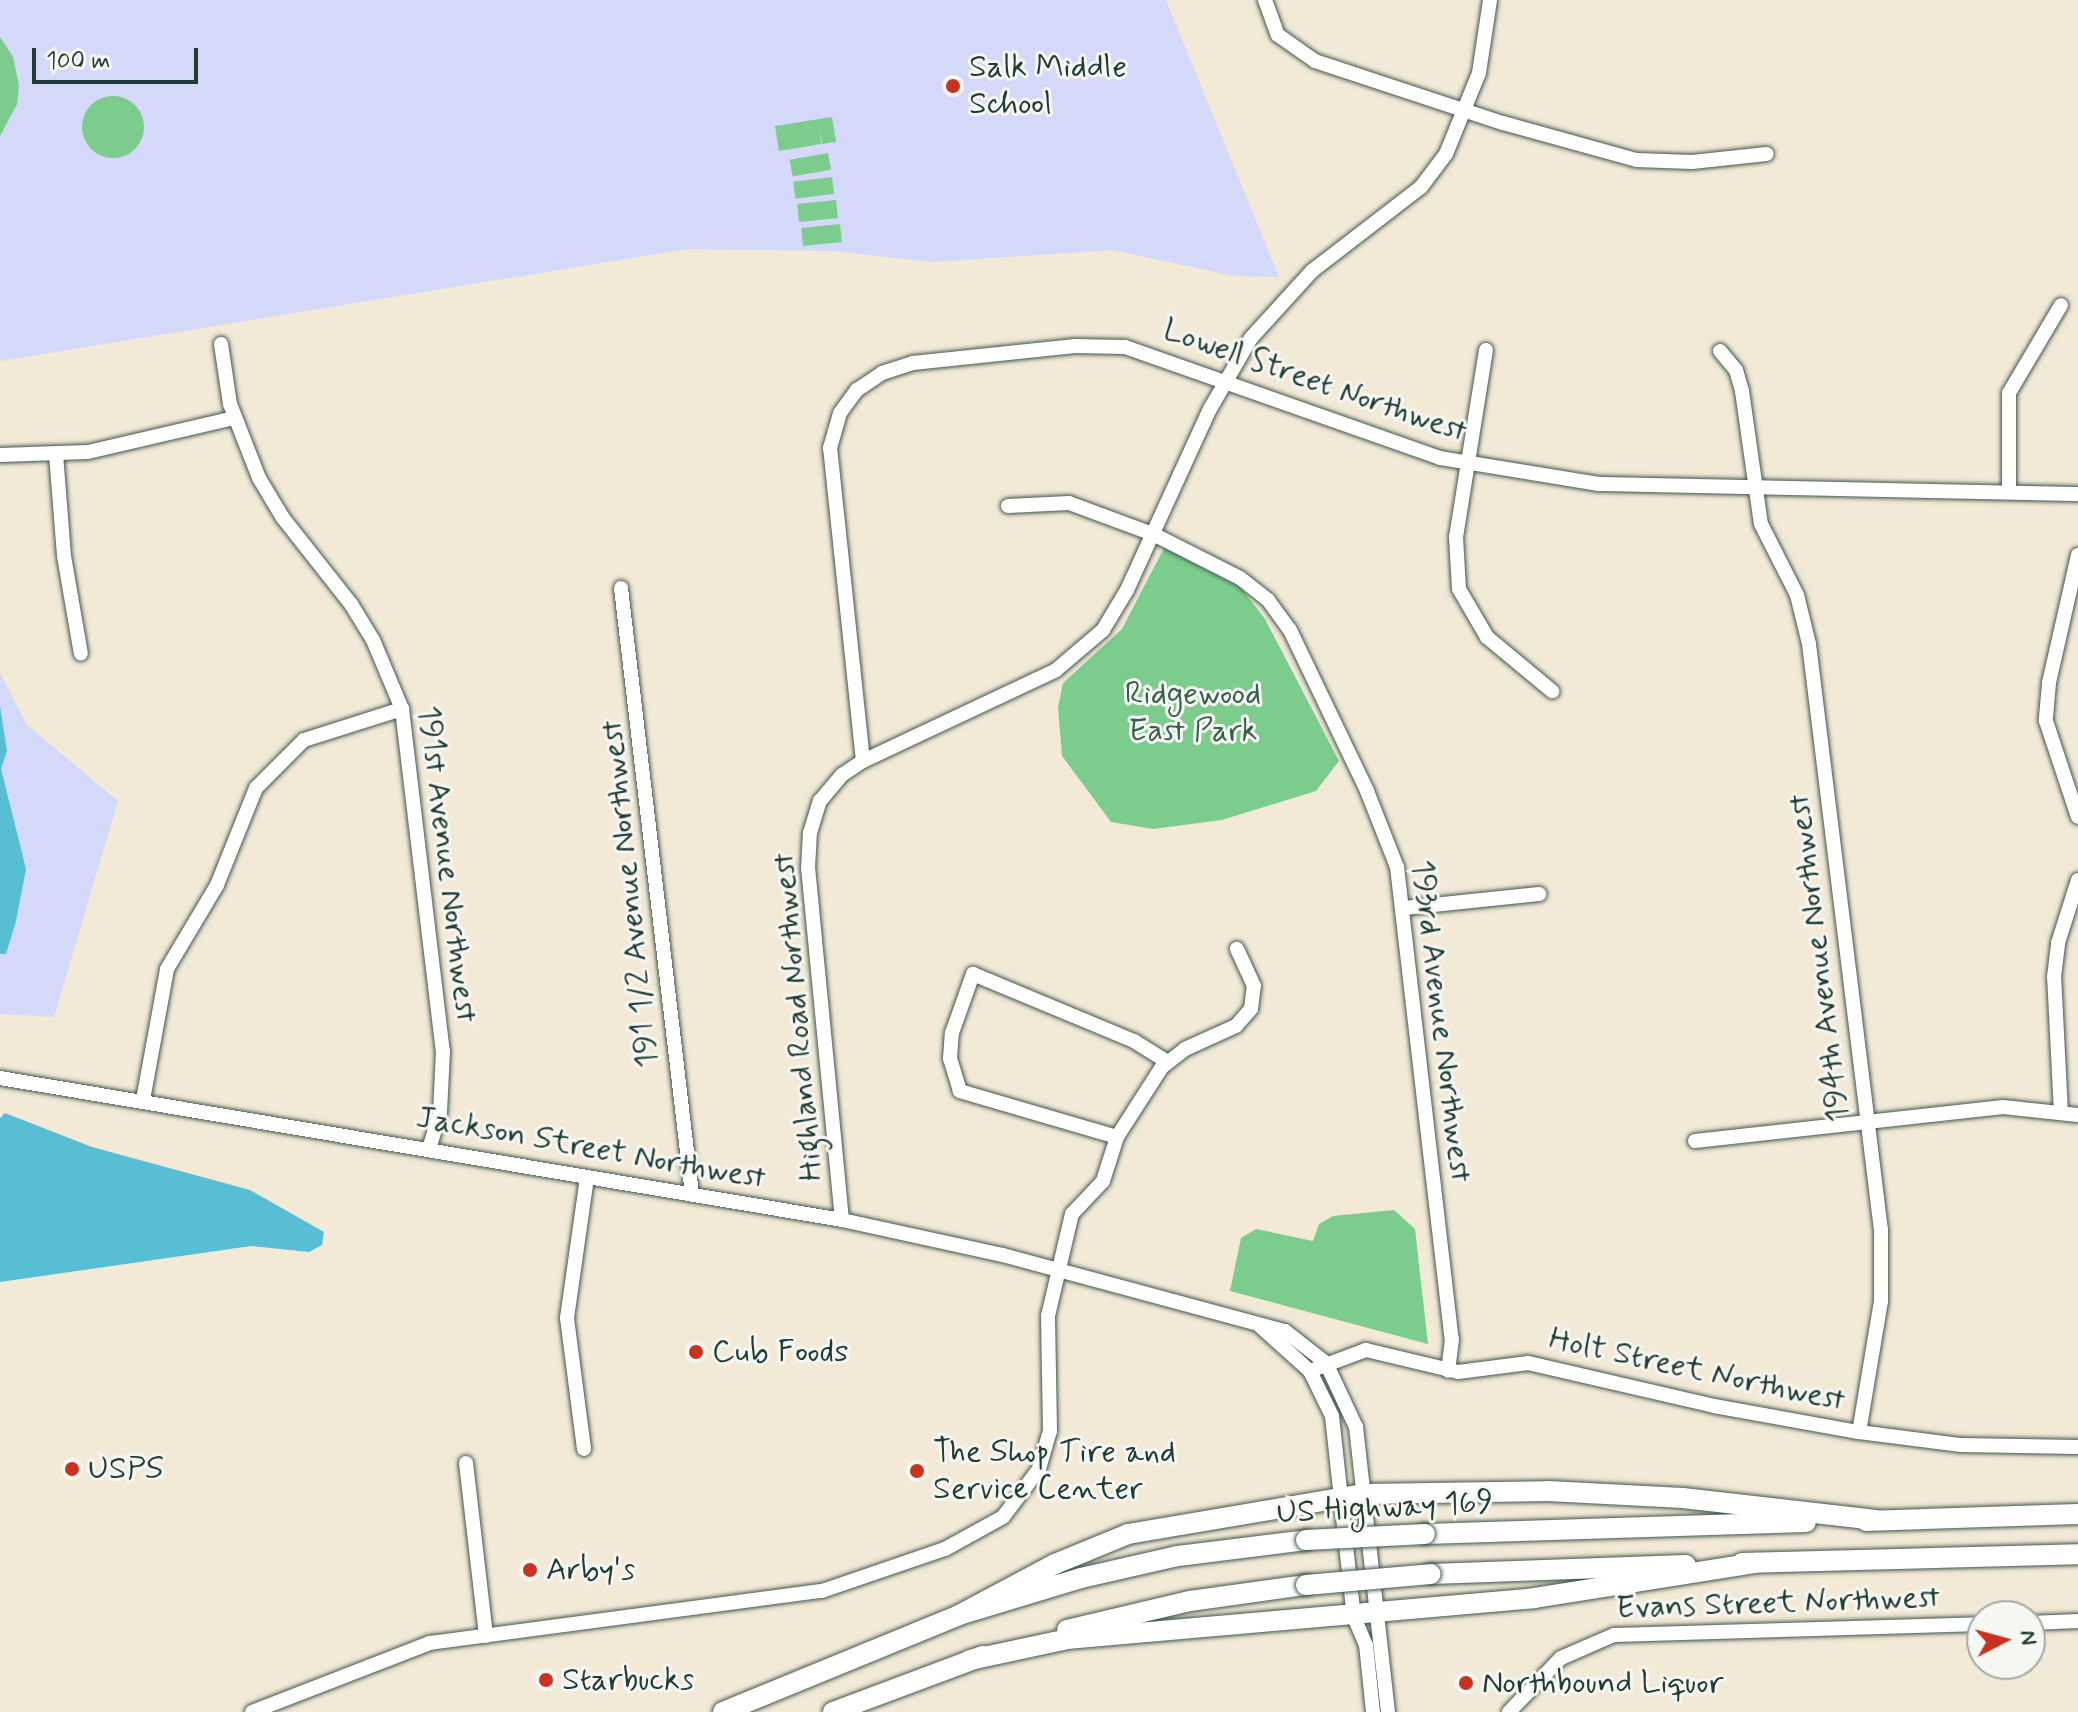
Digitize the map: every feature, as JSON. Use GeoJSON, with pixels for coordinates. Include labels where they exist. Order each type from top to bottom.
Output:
{"type":"FeatureCollection","features":[{"type":"Feature","properties":{"kind":"highway"},"geometry":{"type":"LineString","coordinates":[[959,1615],[1055,1564],[1128,1534],[1342,1496],[1548,1491],[1683,1498],[1877,1520]]}},
{"type":"Feature","properties":{"kind":"highway","name":"US Highway 169"},"geometry":{"type":"LineString","coordinates":[[723,1712],[959,1615],[1142,1564],[1306,1540],[2078,1514]]}},
{"type":"Feature","properties":{"kind":"highway"},"geometry":{"type":"LineString","coordinates":[[833,1712],[970,1660],[1138,1612],[1306,1585],[1431,1574],[2078,1554]]}},
{"type":"Feature","properties":{"kind":"highway"},"geometry":{"type":"LineString","coordinates":[[970,1660],[1068,1639],[1376,1615],[1619,1588],[1755,1563]]}},
{"type":"Feature","properties":{"kind":"street"},"geometry":{"type":"LineString","coordinates":[[1265,0],[1278,35],[1300,54],[1467,112],[1636,160],[1692,162],[1767,154]]}},
{"type":"Feature","properties":{"kind":"street","name":"Highland Road Northwest"},"geometry":{"type":"LineString","coordinates":[[842,1220],[808,850],[820,801],[842,775],[863,761],[1073,659],[1115,611],[1225,380],[1251,338],[1295,287],[1421,187],[1467,112],[1479,73],[1490,0]]}},
{"type":"Feature","properties":{"kind":"street"},"geometry":{"type":"LineString","coordinates":[[2009,489],[2009,393],[2061,305]]}},
{"type":"Feature","properties":{"kind":"street","name":"191st Avenue Northwest"},"geometry":{"type":"LineString","coordinates":[[221,344],[234,418],[271,498],[373,640],[402,709],[443,1051],[440,1113],[429,1149]]}},
{"type":"Feature","properties":{"kind":"street","name":"Lowell Street Northwest"},"geometry":{"type":"LineString","coordinates":[[863,761],[829,471],[840,413],[857,390],[897,367],[1075,346],[1141,351],[1397,444],[1470,464],[1598,484],[2009,489],[2078,494]]}},
{"type":"Feature","properties":{"kind":"street"},"geometry":{"type":"LineString","coordinates":[[1486,350],[1456,537],[1459,589],[1487,637],[1552,691]]}},
{"type":"Feature","properties":{"kind":"street","name":"194th Avenue Northwest"},"geometry":{"type":"LineString","coordinates":[[1720,351],[1736,370],[1742,391],[1754,487],[1766,539],[1797,595],[1809,644],[1867,1121],[1882,1278],[1859,1432]]}},
{"type":"Feature","properties":{"kind":"street"},"geometry":{"type":"LineString","coordinates":[[0,455],[56,454],[130,445],[234,418]]}},
{"type":"Feature","properties":{"kind":"street"},"geometry":{"type":"LineString","coordinates":[[56,454],[64,556],[81,654]]}},
{"type":"Feature","properties":{"kind":"street","name":"193rd Avenue Northwest"},"geometry":{"type":"LineString","coordinates":[[1008,506],[1069,503],[1153,534],[1225,568],[1280,614],[1384,830],[1404,908],[1452,1339],[1448,1371]]}},
{"type":"Feature","properties":{"kind":"street"},"geometry":{"type":"LineString","coordinates":[[2078,555],[2049,683],[2046,721],[2078,817]]}},
{"type":"Feature","properties":{"kind":"street","name":"191 1/2 Avenue Northwest"},"geometry":{"type":"LineString","coordinates":[[621,588],[692,1194]]}},
{"type":"Feature","properties":{"kind":"street"},"geometry":{"type":"LineString","coordinates":[[143,1100],[167,969],[217,885],[256,788],[304,740],[402,709]]}},
{"type":"Feature","properties":{"kind":"street"},"geometry":{"type":"LineString","coordinates":[[2061,1113],[2054,968],[2078,880]]}},
{"type":"Feature","properties":{"kind":"street"},"geometry":{"type":"LineString","coordinates":[[1404,908],[1539,894]]}},
{"type":"Feature","properties":{"kind":"street"},"geometry":{"type":"LineString","coordinates":[[252,1712],[415,1647],[822,1591],[932,1554],[986,1530],[1017,1502],[1046,1450],[1053,1412],[1048,1316],[1072,1214],[1103,1181],[1117,1137],[1168,1062],[1236,1026],[1251,1009],[1254,986],[1237,949]]}},
{"type":"Feature","properties":{"kind":"street"},"geometry":{"type":"LineString","coordinates":[[1117,1137],[960,1091],[950,1059],[952,1033],[973,974],[1134,1041],[1168,1062]]}},
{"type":"Feature","properties":{"kind":"street","name":"Jackson Street Northwest"},"geometry":{"type":"LineString","coordinates":[[0,1078],[842,1220],[1057,1278],[1292,1335],[1326,1363],[1351,1409],[1365,1494],[1376,1615]]}},
{"type":"Feature","properties":{"kind":"street"},"geometry":{"type":"LineString","coordinates":[[1695,1141],[2003,1107],[2078,1115]]}},
{"type":"Feature","properties":{"kind":"street"},"geometry":{"type":"LineString","coordinates":[[584,1449],[567,1318],[587,1177]]}},
{"type":"Feature","properties":{"kind":"street","name":"Jackson Street Northwest"},"geometry":{"type":"LineString","coordinates":[[1260,1326],[1310,1371],[1335,1429],[1354,1617]]}},
{"type":"Feature","properties":{"kind":"street","name":"Holt Street Northwest"},"geometry":{"type":"LineString","coordinates":[[1310,1371],[1366,1350],[1448,1371],[1528,1363],[1714,1406],[1859,1432],[1961,1445],[2078,1447]]}},
{"type":"Feature","properties":{"kind":"street"},"geometry":{"type":"LineString","coordinates":[[466,1463],[486,1636]]}},
{"type":"Feature","properties":{"kind":"street"},"geometry":{"type":"LineString","coordinates":[[1376,1615],[1388,1712]]}},
{"type":"Feature","properties":{"kind":"street"},"geometry":{"type":"LineString","coordinates":[[1354,1617],[1366,1645],[1373,1712]]}},
{"type":"Feature","properties":{"kind":"street"},"geometry":{"type":"LineString","coordinates":[[2046,1622],[2078,1621]]}},
{"type":"Feature","properties":{"kind":"street","name":"Evans Street Northwest"},"geometry":{"type":"LineString","coordinates":[[1509,1712],[1561,1658],[1614,1635],[1966,1624]]}},
{"type":"Feature","properties":{"kind":"shaded area"},"geometry":{"type":"Polygon","coordinates":[[[0,0],[1166,0],[1279,277],[1235,276],[1112,250],[932,262],[832,251],[687,249],[0,361],[0,0]]]}},
{"type":"Feature","properties":{"kind":"shaded area"},"geometry":{"type":"Polygon","coordinates":[[[0,673],[27,725],[118,801],[54,1017],[0,1014],[0,673]]]}},
{"type":"Feature","properties":{"kind":"green space"},"geometry":{"type":"Polygon","coordinates":[[[0,37],[13,57],[19,86],[17,104],[0,136],[0,37]]]}},
{"type":"Feature","properties":{"kind":"green space"},"geometry":{"type":"Polygon","coordinates":[[[113,96],[135,105],[144,127],[135,149],[113,158],[91,149],[82,127],[91,105],[113,96]]]}},
{"type":"Feature","properties":{"kind":"green space"},"geometry":{"type":"Polygon","coordinates":[[[832,117],[836,142],[822,144],[820,131],[821,144],[779,151],[775,126],[832,117]]]}},
{"type":"Feature","properties":{"kind":"green space"},"geometry":{"type":"Polygon","coordinates":[[[828,153],[831,170],[793,177],[790,160],[828,153]]]}},
{"type":"Feature","properties":{"kind":"green space"},"geometry":{"type":"Polygon","coordinates":[[[832,177],[834,194],[795,199],[793,182],[832,177]]]}},
{"type":"Feature","properties":{"kind":"green space"},"geometry":{"type":"Polygon","coordinates":[[[836,200],[838,218],[799,222],[797,204],[836,200]]]}},
{"type":"Feature","properties":{"kind":"green space"},"geometry":{"type":"Polygon","coordinates":[[[840,224],[842,242],[803,246],[801,228],[840,224]]]}},
{"type":"Feature","properties":{"kind":"green space","name":"Ridgewood East Park"},"geometry":{"type":"Polygon","coordinates":[[[1164,548],[1241,588],[1265,619],[1339,761],[1316,791],[1222,820],[1153,829],[1111,822],[1062,756],[1058,707],[1063,683],[1122,629],[1164,548]]]}},
{"type":"Feature","properties":{"kind":"green space"},"geometry":{"type":"Polygon","coordinates":[[[1394,1210],[1415,1229],[1428,1344],[1230,1291],[1241,1238],[1256,1229],[1313,1241],[1319,1224],[1333,1216],[1394,1210]]]}},
{"type":"Feature","properties":{"kind":"water"},"geometry":{"type":"Polygon","coordinates":[[[0,706],[7,751],[1,769],[26,869],[6,954],[0,954],[0,706]]]}},
{"type":"Feature","properties":{"kind":"water"},"geometry":{"type":"Polygon","coordinates":[[[5,1113],[92,1147],[250,1190],[324,1232],[322,1245],[309,1252],[251,1246],[0,1282],[0,1118],[5,1113]]]}},
{"type":"Feature","properties":{"kind":"place","name":"Salk Middle School"},"geometry":{"type":"Point","coordinates":[953,86]}},
{"type":"Feature","properties":{"kind":"place","name":"Cub Foods"},"geometry":{"type":"Point","coordinates":[696,1352]}},
{"type":"Feature","properties":{"kind":"place","name":"USPS"},"geometry":{"type":"Point","coordinates":[72,1469]}},
{"type":"Feature","properties":{"kind":"place","name":"The Shop Tire and Service Center"},"geometry":{"type":"Point","coordinates":[917,1471]}},
{"type":"Feature","properties":{"kind":"place","name":"Arby's"},"geometry":{"type":"Point","coordinates":[530,1570]}},
{"type":"Feature","properties":{"kind":"place","name":"Starbucks"},"geometry":{"type":"Point","coordinates":[546,1680]}},
{"type":"Feature","properties":{"kind":"place","name":"Northbound Liquor"},"geometry":{"type":"Point","coordinates":[1466,1683]}}]}
